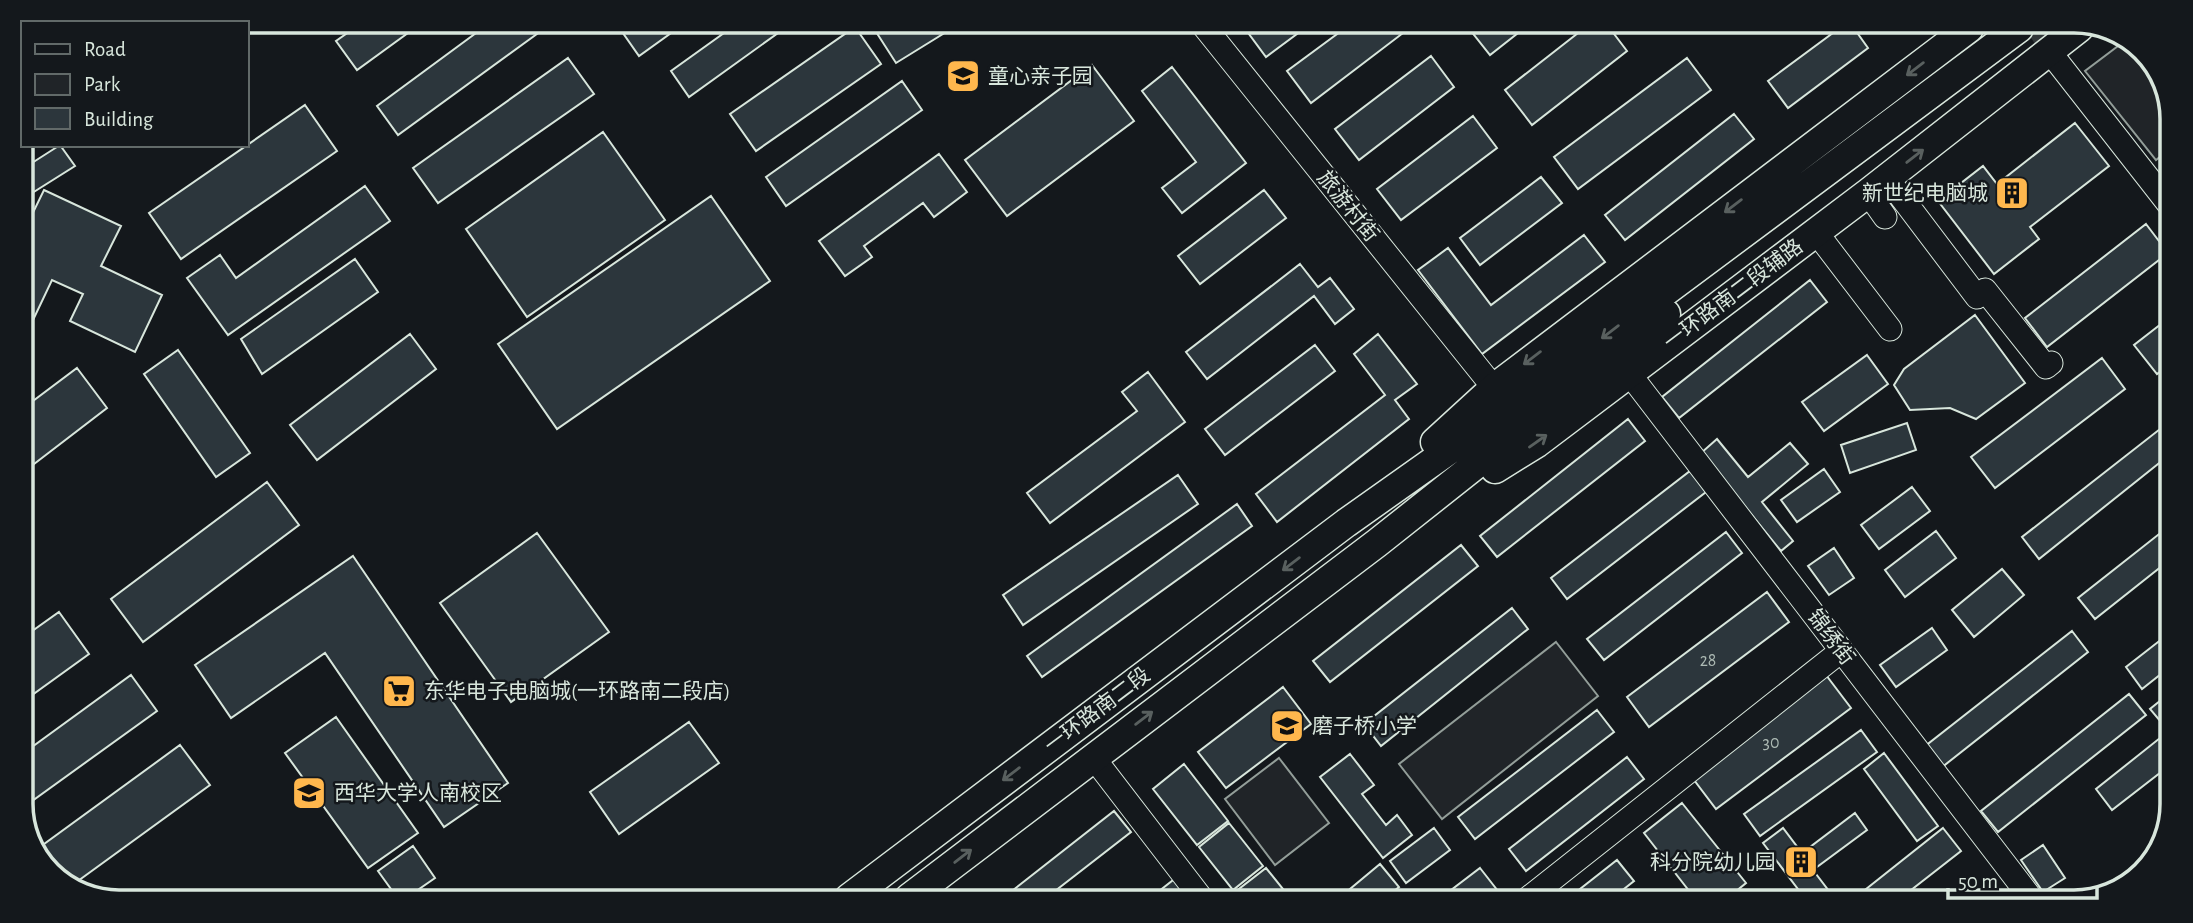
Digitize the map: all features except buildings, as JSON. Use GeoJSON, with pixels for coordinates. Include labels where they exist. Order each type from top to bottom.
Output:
{"type":"FeatureCollection","features":[{"type":"Feature","properties":{"kind":"main road"},"geometry":{"type":"LineString","coordinates":[[1346,523],[1493,388],[1962,33]]}},
{"type":"Feature","properties":{"kind":"main road","name":"一环路南二段辅路"},"geometry":{"type":"LineString","coordinates":[[1377,543],[1537,443],[1877,185],[2033,39],[2062,33]]}},
{"type":"Feature","properties":{"kind":"main road"},"geometry":{"type":"LineString","coordinates":[[1346,523],[2033,39]]}},
{"type":"Feature","properties":{"kind":"main road"},"geometry":{"type":"LineString","coordinates":[[1377,543],[1717,274],[2033,39]]}},
{"type":"Feature","properties":{"kind":"main road","name":"一环路南二段"},"geometry":{"type":"LineString","coordinates":[[860,890],[1346,523]]}},
{"type":"Feature","properties":{"kind":"main road","name":"一环路南二段"},"geometry":{"type":"LineString","coordinates":[[919,890],[1377,543]]}},
{"type":"Feature","properties":{"kind":"street","name":"旅游村街"},"geometry":{"type":"LineString","coordinates":[[1209,33],[1493,388]]}},
{"type":"Feature","properties":{"kind":"street"},"geometry":{"type":"LineString","coordinates":[[2033,39],[2160,194]]}},
{"type":"Feature","properties":{"kind":"street"},"geometry":{"type":"LineString","coordinates":[[1877,185],[1885,217]]}},
{"type":"Feature","properties":{"kind":"street"},"geometry":{"type":"LineString","coordinates":[[1877,185],[1978,297],[1985,290],[2046,367],[2051,363]]}},
{"type":"Feature","properties":{"kind":"street"},"geometry":{"type":"LineString","coordinates":[[1816,232],[1890,329]]}},
{"type":"Feature","properties":{"kind":"street","name":"锦绣街"},"geometry":{"type":"LineString","coordinates":[[1628,372],[2025,890]]}},
{"type":"Feature","properties":{"kind":"street"},"geometry":{"type":"LineString","coordinates":[[1539,890],[1841,650]]}},
{"type":"Feature","properties":{"kind":"street"},"geometry":{"type":"LineString","coordinates":[[1093,757],[1195,890]]}},
{"type":"Feature","properties":{"kind":"green space"},"geometry":{"type":"Polygon","coordinates":[[[2118,46],[2138,62],[2151,81],[2158,102],[2160,157],[2156,160],[2085,71],[2118,46]]]}},
{"type":"Feature","properties":{"kind":"green space"},"geometry":{"type":"Polygon","coordinates":[[[1556,642],[1598,696],[1442,819],[1399,764],[1556,642]]]}},
{"type":"Feature","properties":{"kind":"green space"},"geometry":{"type":"Polygon","coordinates":[[[1279,758],[1329,823],[1275,865],[1225,799],[1279,758]]]}},
{"type":"Feature","properties":{"kind":"tunnel"},"geometry":{"type":"LineString","coordinates":[[2031,38],[2038,33]]}},
{"type":"Feature","properties":{"kind":"place","name":"童心亲子园"},"geometry":{"type":"Point","coordinates":[963,76]}},
{"type":"Feature","properties":{"kind":"place","name":"新世纪电脑城"},"geometry":{"type":"Point","coordinates":[2012,193]}},
{"type":"Feature","properties":{"kind":"place","name":"东华电子电脑城(一环路南二段店)"},"geometry":{"type":"Point","coordinates":[399,691]}},
{"type":"Feature","properties":{"kind":"place","name":"磨子桥小学"},"geometry":{"type":"Point","coordinates":[1287,726]}},
{"type":"Feature","properties":{"kind":"place","name":"西华大学人南校区"},"geometry":{"type":"Point","coordinates":[309,793]}},
{"type":"Feature","properties":{"kind":"place","name":"科分院幼儿园"},"geometry":{"type":"Point","coordinates":[1801,862]}}]}
